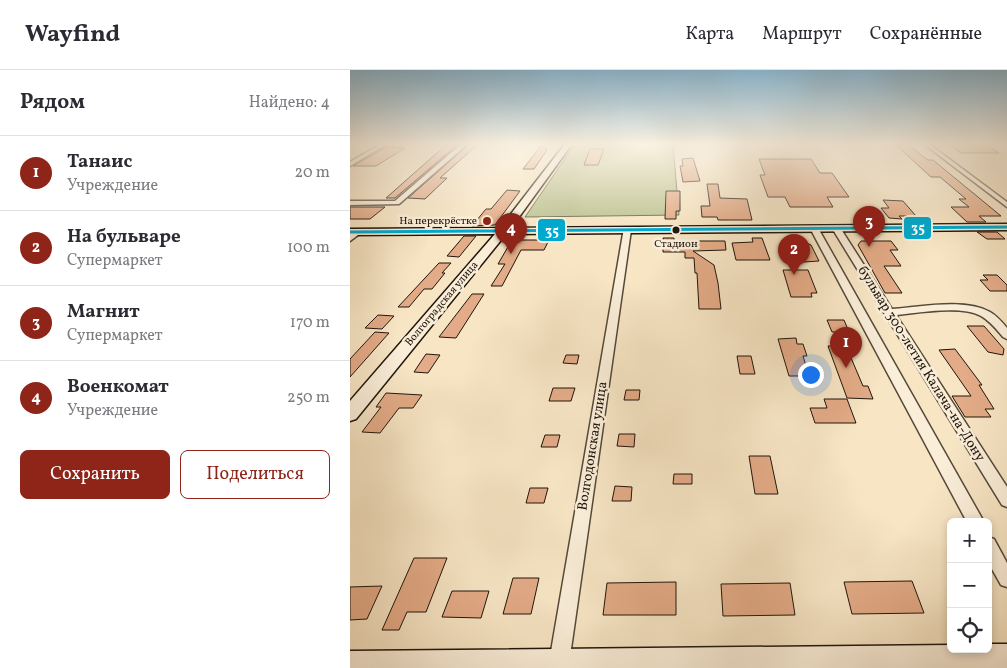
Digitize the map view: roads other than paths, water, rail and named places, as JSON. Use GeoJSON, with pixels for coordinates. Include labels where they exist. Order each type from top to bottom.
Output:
{"type":"FeatureCollection","features":[{"type":"Feature","properties":{"kind":"street"},"geometry":{"type":"LineString","coordinates":[[350,203],[397,203],[432,172]]}},
{"type":"Feature","properties":{"kind":"street","name":"Волгоградская улица"},"geometry":{"type":"LineString","coordinates":[[350,414],[504,230],[547,172]]}},
{"type":"Feature","properties":{"kind":"street"},"geometry":{"type":"LineString","coordinates":[[963,172],[1007,205]]}},
{"type":"Feature","properties":{"kind":"street"},"geometry":{"type":"LineString","coordinates":[[353,234],[504,230],[1007,227]]}},
{"type":"Feature","properties":{"kind":"street","name":"бульвар 300-летия Калача-на-Дону"},"geometry":{"type":"LineString","coordinates":[[814,228],[974,518]]}},
{"type":"Feature","properties":{"kind":"street","name":"бульвар 300-летия Калача-на-Дону"},"geometry":{"type":"LineString","coordinates":[[836,228],[1007,500]]}},
{"type":"Feature","properties":{"kind":"street","name":"Волгодонская улица"},"geometry":{"type":"LineString","coordinates":[[559,663],[627,230]]}},
{"type":"Feature","properties":{"kind":"street"},"geometry":{"type":"LineString","coordinates":[[889,312],[963,309],[981,312],[992,319],[1007,335]]}},
{"type":"Feature","properties":{"kind":"street"},"geometry":{"type":"LineString","coordinates":[[992,552],[1007,579]]}},
{"type":"Feature","properties":{"kind":"street"},"geometry":{"type":"LineString","coordinates":[[350,665],[1007,658]]}},
{"type":"Feature","properties":{"kind":"place","name":"На перекрёстке"},"geometry":{"type":"Point","coordinates":[487,221]}},
{"type":"Feature","properties":{"kind":"place","name":"Стадион"},"geometry":{"type":"Point","coordinates":[676,230]}},
{"type":"Feature","properties":{"kind":"place","name":"Магнит"},"geometry":{"type":"Point","coordinates":[869,247]}},
{"type":"Feature","properties":{"kind":"place","name":"Военкомат"},"geometry":{"type":"Point","coordinates":[511,254]}},
{"type":"Feature","properties":{"kind":"place","name":"На бульваре"},"geometry":{"type":"Point","coordinates":[794,275]}},
{"type":"Feature","properties":{"kind":"place","name":"Танаис"},"geometry":{"type":"Point","coordinates":[846,368]}}]}
